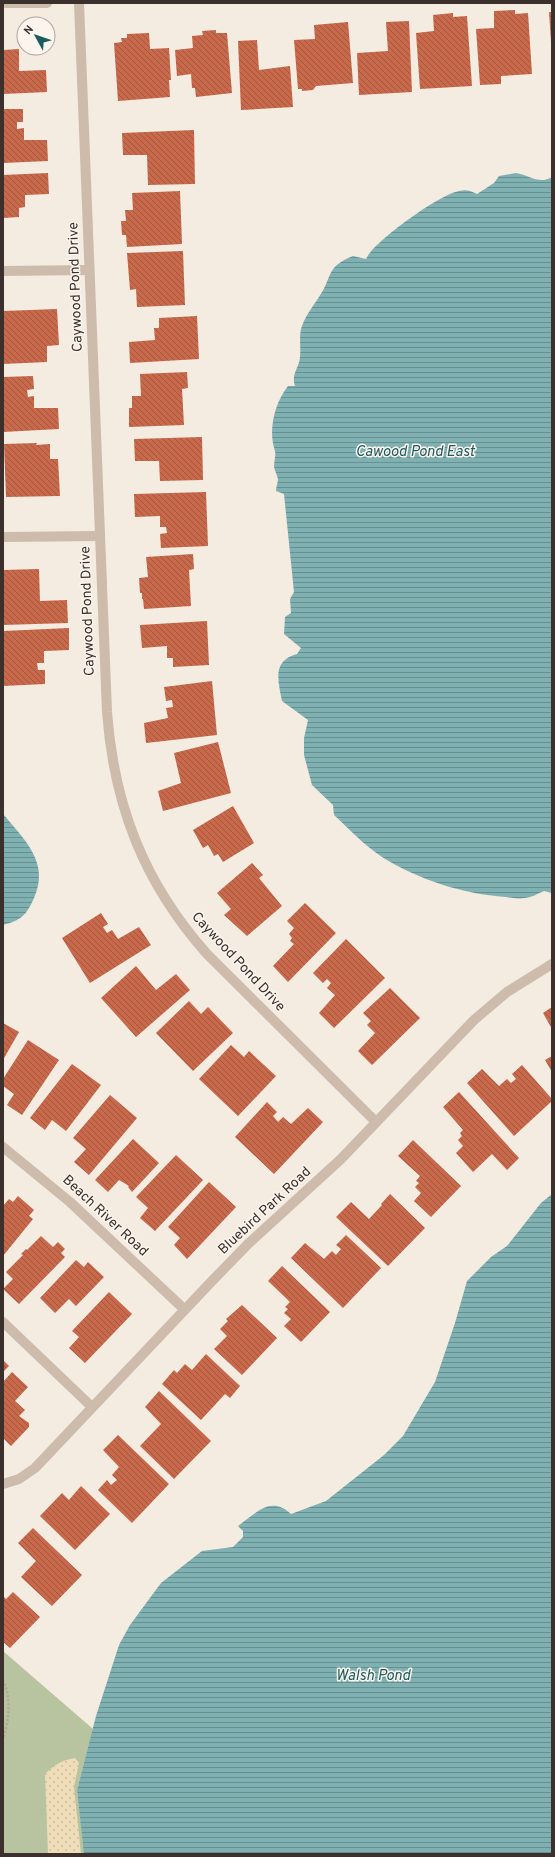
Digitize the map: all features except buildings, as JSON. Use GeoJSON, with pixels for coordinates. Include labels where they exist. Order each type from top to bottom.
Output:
{"type":"FeatureCollection","features":[{"type":"Feature","properties":{"kind":"street"},"geometry":{"type":"LineString","coordinates":[[6,3],[47,3]]}},
{"type":"Feature","properties":{"kind":"street","name":"Caywood Pond Drive"},"geometry":{"type":"LineString","coordinates":[[79,3],[107,712],[110,752],[118,791],[136,846],[163,896],[194,939],[376,1122]]}},
{"type":"Feature","properties":{"kind":"street"},"geometry":{"type":"LineString","coordinates":[[3,271],[89,270]]}},
{"type":"Feature","properties":{"kind":"street"},"geometry":{"type":"LineString","coordinates":[[3,537],[99,536]]}},
{"type":"Feature","properties":{"kind":"street","name":"Bluebird Park Road"},"geometry":{"type":"LineString","coordinates":[[3,1484],[19,1479],[35,1468],[184,1309],[248,1244],[325,1175],[479,1016],[507,992],[552,964]]}},
{"type":"Feature","properties":{"kind":"street","name":"Beach River Road"},"geometry":{"type":"LineString","coordinates":[[3,1147],[59,1192],[184,1309]]}},
{"type":"Feature","properties":{"kind":"street"},"geometry":{"type":"LineString","coordinates":[[3,1322],[92,1407]]}},
{"type":"Feature","properties":{"kind":"path"},"geometry":{"type":"LineString","coordinates":[[3,1680],[8,1694],[9,1706],[3,1739]]}},
{"type":"Feature","properties":{"kind":"green space"},"geometry":{"type":"Polygon","coordinates":[[[3,1651],[93,1729],[77,1790],[85,1854],[3,1854],[3,1651]]]}},
{"type":"Feature","properties":{"kind":"sand"},"geometry":{"type":"Polygon","coordinates":[[[75,1758],[79,1763],[74,1787],[81,1854],[48,1854],[45,1774],[58,1763],[75,1758]]]}},
{"type":"Feature","properties":{"kind":"water","name":"Cawood Pond East"},"geometry":{"type":"Polygon","coordinates":[[[516,173],[538,180],[552,177],[552,893],[544,891],[534,896],[520,898],[474,893],[458,889],[426,879],[396,865],[375,852],[334,815],[333,805],[312,785],[304,755],[304,738],[308,720],[282,701],[278,679],[280,666],[289,657],[297,654],[301,648],[284,634],[285,617],[291,613],[290,599],[294,592],[284,494],[276,491],[278,479],[274,467],[275,453],[272,435],[272,426],[279,401],[288,386],[295,386],[294,378],[300,354],[301,329],[331,273],[338,264],[353,256],[366,259],[371,251],[393,231],[437,200],[462,190],[477,194],[494,183],[499,176],[516,173]]]}},
{"type":"Feature","properties":{"kind":"water"},"geometry":{"type":"Polygon","coordinates":[[[3,814],[27,843],[33,853],[39,874],[38,885],[34,898],[28,909],[19,919],[3,925],[3,814]]]}},
{"type":"Feature","properties":{"kind":"water","name":"Walsh Pond"},"geometry":{"type":"Polygon","coordinates":[[[552,1194],[552,1854],[84,1854],[77,1790],[96,1716],[119,1645],[130,1625],[161,1583],[202,1551],[233,1547],[243,1537],[243,1531],[238,1526],[257,1511],[270,1506],[277,1506],[291,1514],[326,1501],[384,1455],[403,1436],[435,1382],[455,1323],[467,1281],[491,1257],[507,1246],[541,1203],[552,1194]]]}}]}
